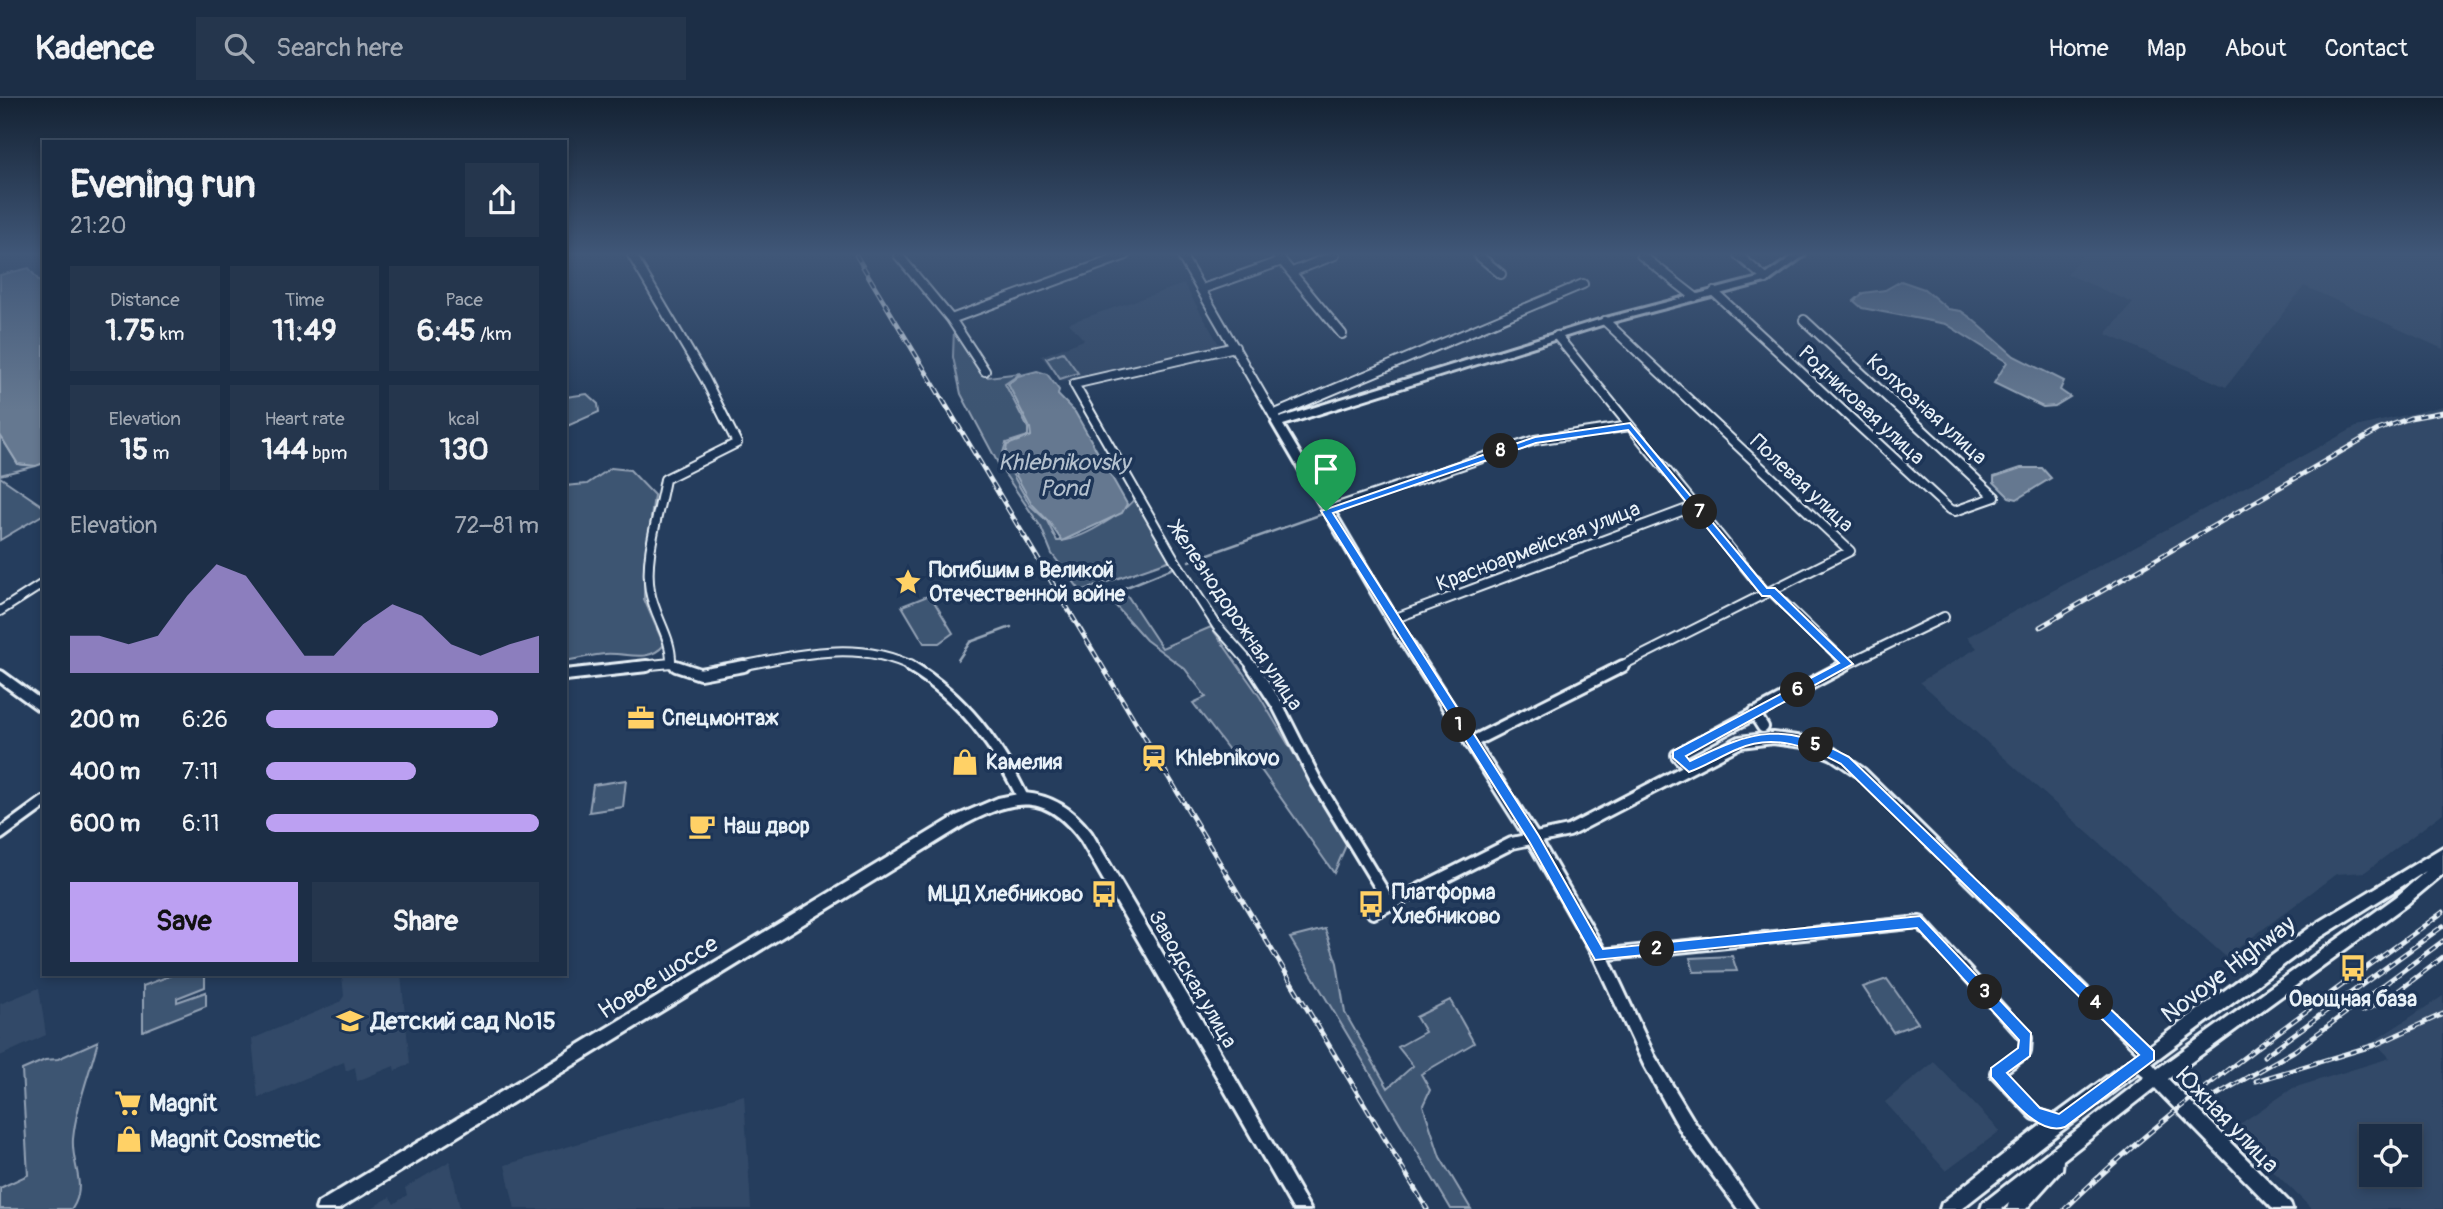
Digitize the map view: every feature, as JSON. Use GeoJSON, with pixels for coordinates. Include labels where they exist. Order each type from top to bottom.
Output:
{"type":"FeatureCollection","features":[{"type":"Feature","properties":{"kind":"street"},"geometry":{"type":"LineString","coordinates":[[663,307],[705,379],[737,443],[665,479],[649,581],[653,605],[671,652],[671,663]]}},
{"type":"Feature","properties":{"kind":"street"},"geometry":{"type":"LineString","coordinates":[[942,307],[985,371]]}},
{"type":"Feature","properties":{"kind":"street"},"geometry":{"type":"LineString","coordinates":[[951,318],[982,307]]}},
{"type":"Feature","properties":{"kind":"street"},"geometry":{"type":"LineString","coordinates":[[1212,307],[1326,511],[1470,743],[1534,839],[1600,956],[1649,1060],[1689,1129],[1748,1209]]}},
{"type":"Feature","properties":{"kind":"street"},"geometry":{"type":"LineString","coordinates":[[1320,307],[1342,334]]}},
{"type":"Feature","properties":{"kind":"street"},"geometry":{"type":"LineString","coordinates":[[1275,419],[1531,307]]}},
{"type":"Feature","properties":{"kind":"street"},"geometry":{"type":"LineString","coordinates":[[1275,419],[1658,307]]}},
{"type":"Feature","properties":{"kind":"street","name":"Родниковая улица"},"geometry":{"type":"LineString","coordinates":[[1730,307],[1949,509],[1955,511],[1995,495]]}},
{"type":"Feature","properties":{"kind":"street","name":"Колхозная улица"},"geometry":{"type":"LineString","coordinates":[[1804,320],[1995,495]]}},
{"type":"Feature","properties":{"kind":"street","name":"Полевая улица"},"geometry":{"type":"LineString","coordinates":[[1470,743],[1850,551],[1605,321]]}},
{"type":"Feature","properties":{"kind":"street"},"geometry":{"type":"LineString","coordinates":[[1557,336],[1768,592],[1847,664]]}},
{"type":"Feature","properties":{"kind":"street","name":"Железнодорожная улица"},"geometry":{"type":"LineString","coordinates":[[1235,347],[1074,384],[1176,562],[1217,626],[1248,659],[1278,706],[1316,780],[1390,903]]}},
{"type":"Feature","properties":{"kind":"street"},"geometry":{"type":"LineString","coordinates":[[1326,511],[1535,440],[1630,426]]}},
{"type":"Feature","properties":{"kind":"street","name":"Красноармейская улица"},"geometry":{"type":"LineString","coordinates":[[1393,619],[1695,506]]}},
{"type":"Feature","properties":{"kind":"street"},"geometry":{"type":"LineString","coordinates":[[0,611],[42,584]]}},
{"type":"Feature","properties":{"kind":"street"},"geometry":{"type":"LineString","coordinates":[[1689,767],[1677,755],[1847,664],[1944,617]]}},
{"type":"Feature","properties":{"kind":"street"},"geometry":{"type":"LineString","coordinates":[[567,675],[671,663],[685,671],[700,674],[852,650],[893,656],[928,676],[967,710],[1003,759],[1023,798]]}},
{"type":"Feature","properties":{"kind":"street"},"geometry":{"type":"LineString","coordinates":[[0,676],[42,707]]}},
{"type":"Feature","properties":{"kind":"street"},"geometry":{"type":"LineString","coordinates":[[1754,713],[1763,727]]}},
{"type":"Feature","properties":{"kind":"street"},"geometry":{"type":"LineString","coordinates":[[1373,913],[1512,843],[1569,831],[1740,742],[1767,737],[1815,744],[1845,761],[2145,1059]]}},
{"type":"Feature","properties":{"kind":"street","name":"Новое шоссе"},"geometry":{"type":"LineString","coordinates":[[324,1209],[961,820],[999,802],[1023,798]]}},
{"type":"Feature","properties":{"kind":"street","name":"Заводская улица"},"geometry":{"type":"LineString","coordinates":[[1023,798],[1060,809],[1076,824],[1139,927],[1302,1209]]}},
{"type":"Feature","properties":{"kind":"street"},"geometry":{"type":"LineString","coordinates":[[0,834],[42,803]]}},
{"type":"Feature","properties":{"kind":"street","name":"Novoye Highway"},"geometry":{"type":"LineString","coordinates":[[1948,1209],[2038,1138],[2316,932],[2443,853]]}},
{"type":"Feature","properties":{"kind":"street","name":"Novoye Highway"},"geometry":{"type":"LineString","coordinates":[[1989,1209],[2079,1136],[2401,901],[2443,865]]}},
{"type":"Feature","properties":{"kind":"street"},"geometry":{"type":"LineString","coordinates":[[1600,956],[1920,922],[2026,1038],[2025,1052],[1996,1073],[2035,1114],[2060,1122]]}},
{"type":"Feature","properties":{"kind":"street","name":"Южная улица"},"geometry":{"type":"LineString","coordinates":[[2145,1059],[2156,1078],[2284,1209]]}},
{"type":"Feature","properties":{"kind":"street"},"geometry":{"type":"LineString","coordinates":[[2035,1114],[2038,1138]]}},
{"type":"Feature","properties":{"kind":"street"},"geometry":{"type":"LineString","coordinates":[[2015,1209],[2079,1136]]}},
{"type":"Feature","properties":{"kind":"shaded area"},"geometry":{"type":"Polygon","coordinates":[[[1117,307],[1197,307],[1220,346],[1062,382],[1041,356],[1084,340],[1069,323],[1117,307]]]}},
{"type":"Feature","properties":{"kind":"shaded area"},"geometry":{"type":"Polygon","coordinates":[[[2130,307],[2288,307],[2226,387],[2106,334],[2130,307]]]}},
{"type":"Feature","properties":{"kind":"shaded area"},"geometry":{"type":"Polygon","coordinates":[[[2350,307],[2443,307],[2443,349],[2350,307]]]}},
{"type":"Feature","properties":{"kind":"shaded area"},"geometry":{"type":"Polygon","coordinates":[[[954,328],[988,377],[1021,373],[1005,384],[1028,428],[1028,436],[1006,443],[1002,456],[1030,505],[1047,521],[1057,541],[1077,537],[1100,526],[1136,497],[1171,560],[1081,591],[1052,554],[1041,527],[1000,467],[961,394],[953,357],[954,328]]]}},
{"type":"Feature","properties":{"kind":"shaded area"},"geometry":{"type":"Polygon","coordinates":[[[1063,352],[1078,373],[1060,379],[1046,358],[1063,352]]]}},
{"type":"Feature","properties":{"kind":"shaded area"},"geometry":{"type":"Polygon","coordinates":[[[587,394],[598,404],[599,412],[567,426],[567,397],[587,394]]]}},
{"type":"Feature","properties":{"kind":"shaded area"},"geometry":{"type":"Polygon","coordinates":[[[2443,406],[2443,813],[2365,872],[2336,874],[2226,957],[1920,682],[1977,648],[1967,637],[2356,427],[2443,406]]]}},
{"type":"Feature","properties":{"kind":"shaded area"},"geometry":{"type":"Polygon","coordinates":[[[0,435],[18,464],[36,466],[0,475],[0,435]]]}},
{"type":"Feature","properties":{"kind":"shaded area"},"geometry":{"type":"Polygon","coordinates":[[[611,468],[630,470],[654,495],[644,575],[644,599],[664,645],[651,654],[605,654],[567,661],[567,486],[587,484],[611,468]]]}},
{"type":"Feature","properties":{"kind":"shaded area"},"geometry":{"type":"Polygon","coordinates":[[[0,477],[42,506],[42,515],[0,540],[0,477]]]}},
{"type":"Feature","properties":{"kind":"shaded area"},"geometry":{"type":"Polygon","coordinates":[[[1123,589],[1162,648],[1211,627],[1260,697],[1347,843],[1334,873],[1249,753],[1232,754],[1193,703],[1206,697],[1185,669],[1146,640],[1106,595],[1123,589]]]}},
{"type":"Feature","properties":{"kind":"shaded area"},"geometry":{"type":"Polygon","coordinates":[[[930,595],[953,633],[939,643],[924,643],[902,606],[930,595]]]}},
{"type":"Feature","properties":{"kind":"shaded area"},"geometry":{"type":"Polygon","coordinates":[[[626,780],[623,807],[589,812],[593,785],[626,780]]]}},
{"type":"Feature","properties":{"kind":"shaded area"},"geometry":{"type":"Polygon","coordinates":[[[1325,929],[1337,963],[1345,1013],[1388,1088],[1413,1066],[1398,1047],[1425,1032],[1416,1017],[1450,1000],[1474,1043],[1421,1074],[1430,1090],[1423,1105],[1440,1157],[1471,1209],[1451,1209],[1290,938],[1325,929]]]}},
{"type":"Feature","properties":{"kind":"shaded area"},"geometry":{"type":"Polygon","coordinates":[[[1732,956],[1737,971],[1694,972],[1690,958],[1732,956]]]}},
{"type":"Feature","properties":{"kind":"shaded area"},"geometry":{"type":"Polygon","coordinates":[[[169,976],[205,976],[205,987],[177,998],[177,1002],[206,992],[206,1006],[143,1031],[143,986],[169,976]]]}},
{"type":"Feature","properties":{"kind":"shaded area","name":"Детский сад №15"},"geometry":{"type":"Polygon","coordinates":[[[342,976],[401,976],[410,1064],[395,1071],[394,1066],[357,1081],[355,1067],[346,1071],[344,1062],[258,1098],[252,1039],[340,1002],[344,996],[342,976]]]}},
{"type":"Feature","properties":{"kind":"shaded area"},"geometry":{"type":"Polygon","coordinates":[[[1887,979],[1918,1023],[1893,1032],[1863,987],[1887,979]]]}},
{"type":"Feature","properties":{"kind":"shaded area"},"geometry":{"type":"Polygon","coordinates":[[[39,988],[46,1035],[0,1056],[0,1004],[39,988]]]}},
{"type":"Feature","properties":{"kind":"shaded area"},"geometry":{"type":"Polygon","coordinates":[[[2443,996],[2443,1209],[2312,1209],[2231,1130],[2293,1088],[2390,1058],[2374,1041],[2443,996]]]}},
{"type":"Feature","properties":{"kind":"shaded area"},"geometry":{"type":"Polygon","coordinates":[[[98,1041],[80,1102],[73,1139],[79,1191],[72,1209],[0,1209],[0,1188],[28,1175],[22,1070],[45,1060],[58,1059],[98,1041]]]}},
{"type":"Feature","properties":{"kind":"shaded area"},"geometry":{"type":"Polygon","coordinates":[[[1934,1062],[2000,1131],[1946,1171],[1885,1102],[1934,1062]]]}},
{"type":"Feature","properties":{"kind":"shaded area"},"geometry":{"type":"Polygon","coordinates":[[[744,1095],[751,1209],[515,1209],[505,1165],[744,1095]]]}},
{"type":"Feature","properties":{"kind":"shaded area"},"geometry":{"type":"Polygon","coordinates":[[[450,1161],[460,1209],[370,1209],[390,1197],[394,1204],[407,1195],[405,1188],[450,1161]]]}},
{"type":"Feature","properties":{"kind":"water"},"geometry":{"type":"Polygon","coordinates":[[[0,307],[42,307],[42,464],[36,466],[18,464],[0,435],[0,307]]]}},
{"type":"Feature","properties":{"kind":"water"},"geometry":{"type":"Polygon","coordinates":[[[1945,307],[1961,311],[2014,356],[2064,381],[2060,390],[2070,397],[2055,406],[2043,407],[1994,383],[2007,362],[1946,324],[1862,308],[1945,307]]]}},
{"type":"Feature","properties":{"kind":"water","name":"Khlebnikovsky Pond"},"geometry":{"type":"Polygon","coordinates":[[[1037,371],[1047,374],[1059,390],[1058,395],[1075,412],[1127,504],[1122,513],[1062,541],[1032,504],[1005,456],[1007,445],[1031,436],[1030,428],[1008,384],[1018,376],[1037,371]]]}},
{"type":"Feature","properties":{"kind":"water"},"geometry":{"type":"Polygon","coordinates":[[[2021,468],[2042,468],[2051,478],[2017,499],[2009,497],[1994,482],[1994,477],[2021,468]]]}},
{"type":"Feature","properties":{"kind":"waterway"},"geometry":{"type":"LineString","coordinates":[[1189,561],[1325,513]]}},
{"type":"Feature","properties":{"kind":"waterway"},"geometry":{"type":"LineString","coordinates":[[1083,599],[1107,595],[1173,568]]}},
{"type":"Feature","properties":{"kind":"waterway"},"geometry":{"type":"LineString","coordinates":[[958,660],[970,642],[1011,627]]}},
{"type":"Feature","properties":{"kind":"railway"},"geometry":{"type":"LineString","coordinates":[[887,307],[1427,1209]]}},
{"type":"Feature","properties":{"kind":"railway"},"geometry":{"type":"LineString","coordinates":[[2040,627],[2378,430],[2410,418],[2443,412]]}},
{"type":"Feature","properties":{"kind":"railway"},"geometry":{"type":"LineString","coordinates":[[2065,1209],[2109,1168],[2201,1091],[2443,912]]}},
{"type":"Feature","properties":{"kind":"railway"},"geometry":{"type":"LineString","coordinates":[[2264,1056],[2443,926]]}},
{"type":"Feature","properties":{"kind":"railway"},"geometry":{"type":"LineString","coordinates":[[2197,1106],[2294,1051],[2443,941]]}},
{"type":"Feature","properties":{"kind":"railway"},"geometry":{"type":"LineString","coordinates":[[2362,1011],[2385,1001],[2443,957]]}},
{"type":"Feature","properties":{"kind":"railway"},"geometry":{"type":"LineString","coordinates":[[2256,1081],[2375,1045],[2443,1014]]}},
{"type":"Feature","properties":{"kind":"place","name":"Погибшим в Великой Отечественной войне"},"geometry":{"type":"Point","coordinates":[908,582]}},
{"type":"Feature","properties":{"kind":"place","name":"Спецмонтаж"},"geometry":{"type":"Point","coordinates":[641,718]}},
{"type":"Feature","properties":{"kind":"place","name":"Khlebnikovo"},"geometry":{"type":"Point","coordinates":[1154,758]}},
{"type":"Feature","properties":{"kind":"place","name":"Камелия"},"geometry":{"type":"Point","coordinates":[965,762]}},
{"type":"Feature","properties":{"kind":"place","name":"Наш двор"},"geometry":{"type":"Point","coordinates":[702,826]}},
{"type":"Feature","properties":{"kind":"place","name":"МЦД Хлебниково"},"geometry":{"type":"Point","coordinates":[1104,894]}},
{"type":"Feature","properties":{"kind":"place","name":"Платформа Хлебниково"},"geometry":{"type":"Point","coordinates":[1371,904]}},
{"type":"Feature","properties":{"kind":"place","name":"Овощная база"},"geometry":{"type":"Point","coordinates":[2353,968]}},
{"type":"Feature","properties":{"kind":"place","name":"Детский сад №15"},"geometry":{"type":"Point","coordinates":[350,1021]}},
{"type":"Feature","properties":{"kind":"place","name":"Magnit"},"geometry":{"type":"Point","coordinates":[128,1103]}},
{"type":"Feature","properties":{"kind":"place","name":"Magnit Cosmetic"},"geometry":{"type":"Point","coordinates":[129,1139]}},
{"type":"Feature","properties":{"kind":"route"},"geometry":{"type":"LineString","coordinates":[[1630,426],[1766,593],[1771,590],[1847,664],[1677,755],[1689,767],[1740,742],[1784,737],[1815,744],[1845,761],[1872,783],[2149,1056],[2060,1122],[2035,1114],[1996,1073],[2025,1052],[2026,1038],[1920,922],[1600,956],[1534,839],[1470,743],[1326,511],[1535,440],[1630,426]]}}]}
